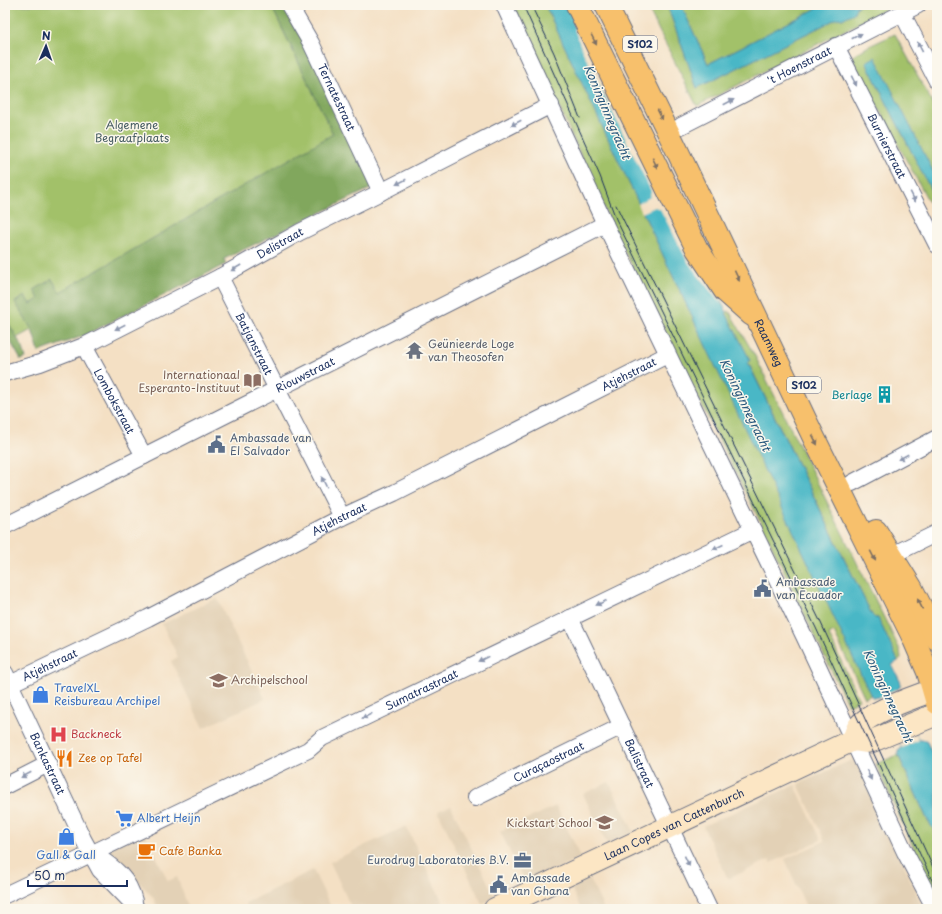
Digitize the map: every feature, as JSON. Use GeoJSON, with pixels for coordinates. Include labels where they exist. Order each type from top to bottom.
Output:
{"type":"FeatureCollection","features":[{"type":"Feature","properties":{"kind":"main road"},"geometry":{"type":"LineString","coordinates":[[577,5],[614,77],[700,256],[728,294],[757,319]]}},
{"type":"Feature","properties":{"kind":"main road","name":"Raamweg"},"geometry":{"type":"LineString","coordinates":[[606,5],[681,157],[818,445],[912,634],[936,694]]}},
{"type":"Feature","properties":{"kind":"main road","name":"Raamweg"},"geometry":{"type":"LineString","coordinates":[[621,5],[681,126],[852,483],[890,556],[911,587],[937,639]]}},
{"type":"Feature","properties":{"kind":"main road"},"geometry":{"type":"LineString","coordinates":[[853,740],[858,726],[893,707],[936,694]]}},
{"type":"Feature","properties":{"kind":"main road","name":"Laan Copes van Cattenburch"},"geometry":{"type":"LineString","coordinates":[[495,909],[853,740],[866,742],[937,714]]}},
{"type":"Feature","properties":{"kind":"street","name":"Ternatestraat"},"geometry":{"type":"LineString","coordinates":[[289,5],[311,43],[381,192]]}},
{"type":"Feature","properties":{"kind":"street"},"geometry":{"type":"LineString","coordinates":[[504,5],[667,355],[753,530],[905,852],[935,909]]}},
{"type":"Feature","properties":{"kind":"street","name":"'t Hoenstraat"},"geometry":{"type":"LineString","coordinates":[[681,126],[918,5]]}},
{"type":"Feature","properties":{"kind":"street"},"geometry":{"type":"LineString","coordinates":[[902,13],[937,81]]}},
{"type":"Feature","properties":{"kind":"street","name":"Burnierstraat"},"geometry":{"type":"LineString","coordinates":[[836,46],[937,245]]}},
{"type":"Feature","properties":{"kind":"street","name":"Delistraat"},"geometry":{"type":"LineString","coordinates":[[5,373],[40,363],[84,346],[220,277],[300,232],[551,105]]}},
{"type":"Feature","properties":{"kind":"street","name":"Riouwstraat"},"geometry":{"type":"LineString","coordinates":[[5,526],[605,224]]}},
{"type":"Feature","properties":{"kind":"street","name":"Batjanstraat"},"geometry":{"type":"LineString","coordinates":[[220,277],[342,517]]}},
{"type":"Feature","properties":{"kind":"street","name":"Lombokstraat"},"geometry":{"type":"LineString","coordinates":[[84,346],[144,456]]}},
{"type":"Feature","properties":{"kind":"street","name":"Atjehstraat"},"geometry":{"type":"LineString","coordinates":[[8,678],[148,618],[342,517],[394,493],[667,355]]}},
{"type":"Feature","properties":{"kind":"street"},"geometry":{"type":"LineString","coordinates":[[852,483],[937,438]]}},
{"type":"Feature","properties":{"kind":"street","name":"Sumatrastraat"},"geometry":{"type":"LineString","coordinates":[[5,895],[241,783],[308,750],[322,738],[753,530]]}},
{"type":"Feature","properties":{"kind":"street"},"geometry":{"type":"LineString","coordinates":[[890,556],[937,533]]}},
{"type":"Feature","properties":{"kind":"street","name":"Balistraat"},"geometry":{"type":"LineString","coordinates":[[570,618],[709,909]]}},
{"type":"Feature","properties":{"kind":"street","name":"Bankastraat"},"geometry":{"type":"LineString","coordinates":[[8,678],[83,839],[100,870],[136,907]]}},
{"type":"Feature","properties":{"kind":"street","name":"Curaçaostraat"},"geometry":{"type":"LineString","coordinates":[[475,798],[622,726]]}},
{"type":"Feature","properties":{"kind":"street"},"geometry":{"type":"LineString","coordinates":[[5,786],[48,764]]}},
{"type":"Feature","properties":{"kind":"shaded area","name":"Archipelschool"},"geometry":{"type":"Polygon","coordinates":[[[217,598],[265,699],[203,728],[171,661],[178,657],[162,624],[217,598]]]}},
{"type":"Feature","properties":{"kind":"shaded area"},"geometry":{"type":"Polygon","coordinates":[[[852,760],[859,766],[865,776],[923,909],[807,909],[785,859],[825,841],[798,784],[852,760]]]}},
{"type":"Feature","properties":{"kind":"shaded area"},"geometry":{"type":"Polygon","coordinates":[[[609,782],[634,832],[607,844],[583,794],[609,782]]]}},
{"type":"Feature","properties":{"kind":"shaded area"},"geometry":{"type":"Polygon","coordinates":[[[795,785],[821,840],[771,863],[769,860],[728,879],[703,826],[795,785]]]}},
{"type":"Feature","properties":{"kind":"shaded area"},"geometry":{"type":"Polygon","coordinates":[[[451,806],[495,897],[482,904],[438,811],[451,806]]]}},
{"type":"Feature","properties":{"kind":"shaded area"},"geometry":{"type":"Polygon","coordinates":[[[556,806],[581,857],[525,883],[500,831],[556,806]]]}},
{"type":"Feature","properties":{"kind":"shaded area"},"geometry":{"type":"Polygon","coordinates":[[[406,826],[446,909],[352,909],[330,862],[406,826]]]}},
{"type":"Feature","properties":{"kind":"shaded area"},"geometry":{"type":"Polygon","coordinates":[[[143,829],[168,881],[177,877],[189,909],[158,909],[153,897],[105,847],[143,829]]]}},
{"type":"Feature","properties":{"kind":"shaded area"},"geometry":{"type":"Polygon","coordinates":[[[313,870],[332,909],[248,909],[245,903],[313,870]]]}},
{"type":"Feature","properties":{"kind":"shaded area"},"geometry":{"type":"Polygon","coordinates":[[[590,879],[604,909],[581,909],[571,888],[590,879]]]}},
{"type":"Feature","properties":{"kind":"green space","name":"Algemene Begraafplaats"},"geometry":{"type":"Polygon","coordinates":[[[5,5],[271,5],[346,160],[11,341],[5,332],[5,5]]]}},
{"type":"Feature","properties":{"kind":"green space"},"geometry":{"type":"Polygon","coordinates":[[[271,5],[289,5],[378,185],[224,259],[226,264],[83,336],[39,352],[32,330],[15,302],[25,296],[30,304],[39,299],[34,290],[52,279],[60,292],[333,134],[271,5]]]}},
{"type":"Feature","properties":{"kind":"green space"},"geometry":{"type":"Polygon","coordinates":[[[514,5],[545,5],[871,695],[865,698],[834,632],[829,635],[859,700],[848,705],[761,523],[612,226],[514,5]]]}},
{"type":"Feature","properties":{"kind":"green space"},"geometry":{"type":"Polygon","coordinates":[[[646,5],[667,5],[697,88],[838,18],[843,19],[860,5],[894,5],[697,106],[646,5]]]}},
{"type":"Feature","properties":{"kind":"green space"},"geometry":{"type":"Polygon","coordinates":[[[681,5],[823,5],[708,64],[681,5]]]}},
{"type":"Feature","properties":{"kind":"green space"},"geometry":{"type":"Polygon","coordinates":[[[895,34],[937,111],[937,179],[875,58],[866,62],[937,202],[937,217],[851,57],[867,47],[895,34]]]}},
{"type":"Feature","properties":{"kind":"green space"},"geometry":{"type":"Polygon","coordinates":[[[729,311],[755,356],[900,650],[901,659],[898,661],[878,618],[875,618],[872,615],[748,362],[749,360],[726,313],[729,311]]]}},
{"type":"Feature","properties":{"kind":"green space"},"geometry":{"type":"Polygon","coordinates":[[[5,317],[23,348],[26,358],[21,360],[5,332],[5,317]]]}},
{"type":"Feature","properties":{"kind":"green space"},"geometry":{"type":"Polygon","coordinates":[[[898,755],[927,819],[937,835],[937,900],[876,764],[898,755]]]}},
{"type":"Feature","properties":{"kind":"water","name":"Koninginnegracht"},"geometry":{"type":"Polygon","coordinates":[[[545,5],[579,5],[698,263],[727,312],[726,313],[750,360],[748,363],[872,615],[875,618],[878,618],[898,661],[892,665],[901,683],[900,687],[896,690],[919,740],[926,740],[935,759],[937,759],[937,835],[927,819],[898,754],[898,751],[902,748],[879,697],[874,698],[871,696],[545,5]]]}},
{"type":"Feature","properties":{"kind":"water"},"geometry":{"type":"Polygon","coordinates":[[[667,5],[681,5],[708,64],[823,5],[860,5],[856,7],[854,13],[842,19],[838,18],[697,88],[667,5]]]}},
{"type":"Feature","properties":{"kind":"water"},"geometry":{"type":"Polygon","coordinates":[[[875,57],[937,179],[937,202],[866,62],[875,57]]]}},
{"type":"Feature","properties":{"kind":"pier"},"geometry":{"type":"Polygon","coordinates":[[[572,12],[698,263],[722,306],[688,262],[660,209],[655,207],[642,213],[638,204],[650,197],[651,191],[582,50],[575,31],[572,12]]]}},
{"type":"Feature","properties":{"kind":"pier"},"geometry":{"type":"Polygon","coordinates":[[[896,689],[919,740],[902,748],[879,697],[896,689]]]}},
{"type":"Feature","properties":{"kind":"tram line"},"geometry":{"type":"LineString","coordinates":[[523,5],[600,176],[616,219],[816,628],[937,891]]}},
{"type":"Feature","properties":{"kind":"tram line"},"geometry":{"type":"LineString","coordinates":[[531,5],[554,53],[580,118]]}},
{"type":"Feature","properties":{"kind":"tram line"},"geometry":{"type":"LineString","coordinates":[[616,205],[821,623],[937,876]]}},
{"type":"Feature","properties":{"kind":"place","name":"Geünieerde Loge van Theosofen"},"geometry":{"type":"Point","coordinates":[415,350]}},
{"type":"Feature","properties":{"kind":"place","name":"Internationaal Esperanto-Instituut"},"geometry":{"type":"Point","coordinates":[253,381]}},
{"type":"Feature","properties":{"kind":"place","name":"Berlage"},"geometry":{"type":"Point","coordinates":[885,395]}},
{"type":"Feature","properties":{"kind":"place","name":"Ambassade van El Salvador"},"geometry":{"type":"Point","coordinates":[217,444]}},
{"type":"Feature","properties":{"kind":"place","name":"Ambassade van Ecuador"},"geometry":{"type":"Point","coordinates":[763,588]}},
{"type":"Feature","properties":{"kind":"place","name":"Archipelschool"},"geometry":{"type":"Point","coordinates":[218,680]}},
{"type":"Feature","properties":{"kind":"place","name":"TravelXL Reisbureau Archipel"},"geometry":{"type":"Point","coordinates":[41,694]}},
{"type":"Feature","properties":{"kind":"place","name":"Backneck"},"geometry":{"type":"Point","coordinates":[58,734]}},
{"type":"Feature","properties":{"kind":"place","name":"Zee op Tafel"},"geometry":{"type":"Point","coordinates":[65,758]}},
{"type":"Feature","properties":{"kind":"place","name":"Albert Heijn"},"geometry":{"type":"Point","coordinates":[124,818]}},
{"type":"Feature","properties":{"kind":"place","name":"Kickstart School"},"geometry":{"type":"Point","coordinates":[605,823]}},
{"type":"Feature","properties":{"kind":"place","name":"Gall & Gall"},"geometry":{"type":"Point","coordinates":[66,837]}},
{"type":"Feature","properties":{"kind":"place","name":"Cafe Banka"},"geometry":{"type":"Point","coordinates":[146,851]}},
{"type":"Feature","properties":{"kind":"place","name":"Eurodrug Laboratories B.V."},"geometry":{"type":"Point","coordinates":[522,860]}},
{"type":"Feature","properties":{"kind":"place","name":"Ambassade van Ghana"},"geometry":{"type":"Point","coordinates":[498,884]}}]}
